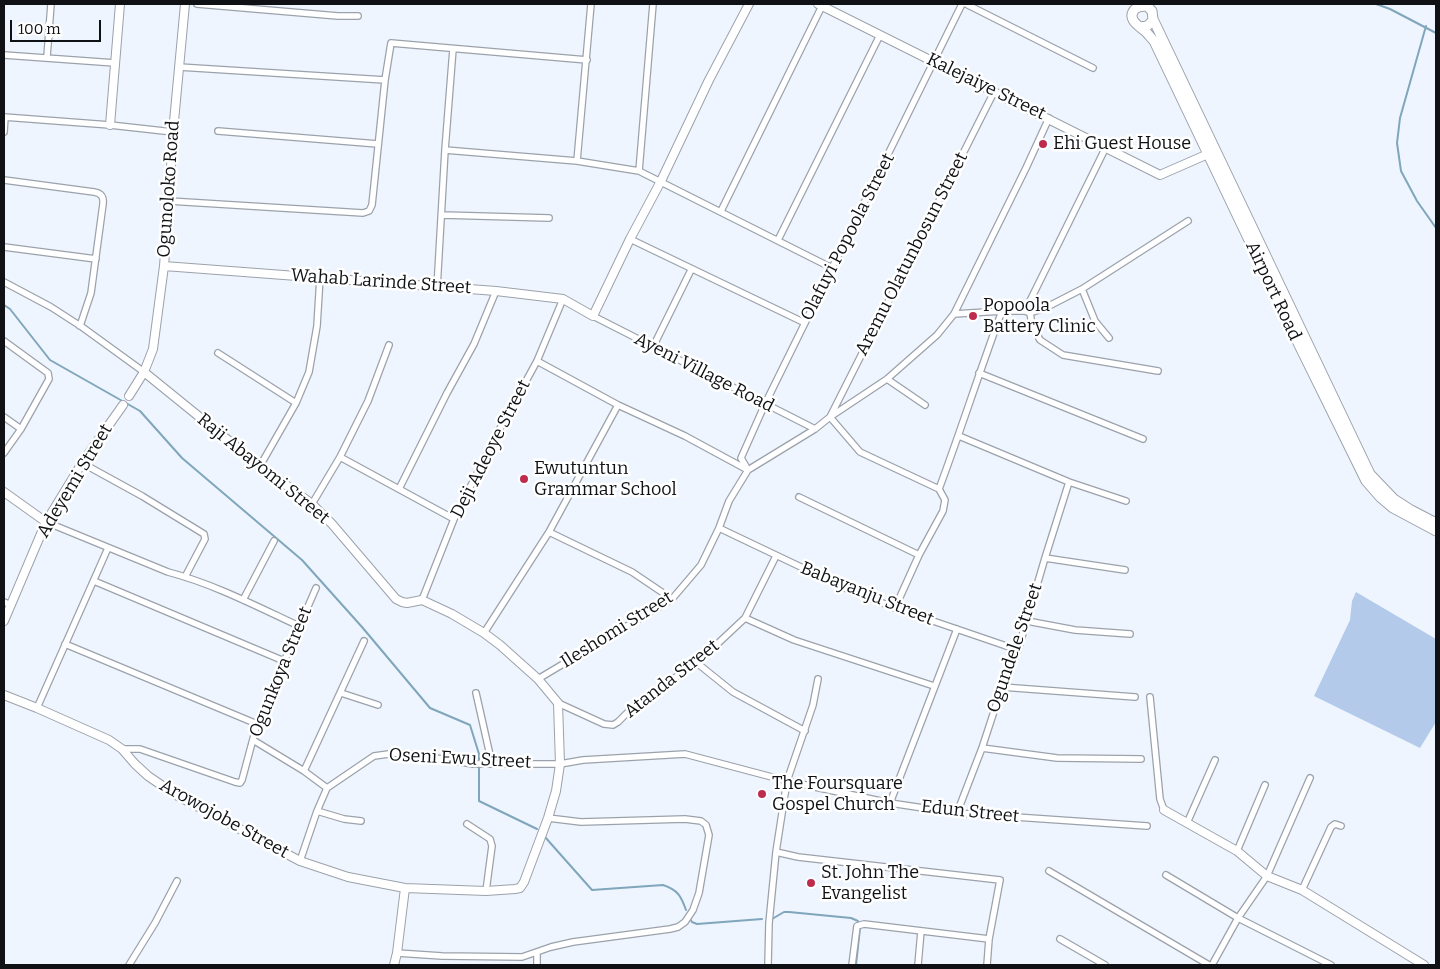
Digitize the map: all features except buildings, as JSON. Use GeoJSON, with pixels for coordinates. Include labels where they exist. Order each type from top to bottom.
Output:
{"type":"FeatureCollection","features":[{"type":"Feature","properties":{"kind":"main road"},"geometry":{"type":"LineString","coordinates":[[1130,4],[1134,21],[1139,26],[1146,26],[1152,22],[1154,15],[1149,6],[1140,6],[1136,8],[1133,14]]}},
{"type":"Feature","properties":{"kind":"main road","name":"Airport Road"},"geometry":{"type":"LineString","coordinates":[[1153,19],[1370,474],[1394,499],[1436,523]]}},
{"type":"Feature","properties":{"kind":"main road","name":"Airport Road"},"geometry":{"type":"LineString","coordinates":[[1139,26],[1154,41],[1303,354],[1366,481],[1392,508],[1436,531]]}},
{"type":"Feature","properties":{"kind":"street"},"geometry":{"type":"LineString","coordinates":[[47,57],[51,4]]}},
{"type":"Feature","properties":{"kind":"street"},"geometry":{"type":"LineString","coordinates":[[110,125],[120,4]]}},
{"type":"Feature","properties":{"kind":"street","name":"Ogunoloko Road"},"geometry":{"type":"LineString","coordinates":[[144,372],[153,349],[164,266],[173,132],[185,4]]}},
{"type":"Feature","properties":{"kind":"street"},"geometry":{"type":"LineString","coordinates":[[197,4],[356,16]]}},
{"type":"Feature","properties":{"kind":"street"},"geometry":{"type":"LineString","coordinates":[[577,161],[591,4]]}},
{"type":"Feature","properties":{"kind":"street"},"geometry":{"type":"LineString","coordinates":[[639,171],[652,4]]}},
{"type":"Feature","properties":{"kind":"street"},"geometry":{"type":"LineString","coordinates":[[593,316],[709,80],[749,4]]}},
{"type":"Feature","properties":{"kind":"street","name":"Olafuyi Popoola Street"},"geometry":{"type":"LineString","coordinates":[[748,470],[741,458],[765,404],[962,4]]}},
{"type":"Feature","properties":{"kind":"street"},"geometry":{"type":"LineString","coordinates":[[966,4],[1093,68]]}},
{"type":"Feature","properties":{"kind":"street"},"geometry":{"type":"LineString","coordinates":[[721,211],[820,5]]}},
{"type":"Feature","properties":{"kind":"street","name":"Kalejaiye Street"},"geometry":{"type":"LineString","coordinates":[[820,5],[1160,175],[1208,154]]}},
{"type":"Feature","properties":{"kind":"street"},"geometry":{"type":"LineString","coordinates":[[778,240],[880,35]]}},
{"type":"Feature","properties":{"kind":"street"},"geometry":{"type":"LineString","coordinates":[[169,201],[363,213],[369,211],[372,205],[385,80],[391,44],[587,60]]}},
{"type":"Feature","properties":{"kind":"street"},"geometry":{"type":"LineString","coordinates":[[437,288],[453,49]]}},
{"type":"Feature","properties":{"kind":"street"},"geometry":{"type":"LineString","coordinates":[[4,55],[114,62]]}},
{"type":"Feature","properties":{"kind":"street"},"geometry":{"type":"LineString","coordinates":[[179,67],[385,80]]}},
{"type":"Feature","properties":{"kind":"street","name":"Aremu Olatunbosun Street"},"geometry":{"type":"LineString","coordinates":[[830,416],[994,92]]}},
{"type":"Feature","properties":{"kind":"street"},"geometry":{"type":"LineString","coordinates":[[4,132],[4,117],[173,132]]}},
{"type":"Feature","properties":{"kind":"street"},"geometry":{"type":"LineString","coordinates":[[537,362],[618,405],[685,436],[748,470],[815,429],[830,416],[887,379],[937,335],[954,314],[1049,118]]}},
{"type":"Feature","properties":{"kind":"street"},"geometry":{"type":"LineString","coordinates":[[218,131],[378,144]]}},
{"type":"Feature","properties":{"kind":"street"},"geometry":{"type":"LineString","coordinates":[[1106,147],[1028,312],[1040,340],[1063,355],[1158,371]]}},
{"type":"Feature","properties":{"kind":"street"},"geometry":{"type":"LineString","coordinates":[[445,150],[577,161],[639,171],[832,268]]}},
{"type":"Feature","properties":{"kind":"street"},"geometry":{"type":"LineString","coordinates":[[4,180],[94,192],[102,195],[91,293],[80,326]]}},
{"type":"Feature","properties":{"kind":"street"},"geometry":{"type":"LineString","coordinates":[[442,214],[549,218]]}},
{"type":"Feature","properties":{"kind":"street"},"geometry":{"type":"LineString","coordinates":[[954,314],[1002,311],[1028,312],[1048,307],[1082,289],[1188,222]]}},
{"type":"Feature","properties":{"kind":"street"},"geometry":{"type":"LineString","coordinates":[[630,240],[804,323]]}},
{"type":"Feature","properties":{"kind":"street"},"geometry":{"type":"LineString","coordinates":[[4,247],[96,259]]}},
{"type":"Feature","properties":{"kind":"street","name":"Wahab Larinde Street"},"geometry":{"type":"LineString","coordinates":[[164,266],[496,291],[563,300],[593,316]]}},
{"type":"Feature","properties":{"kind":"street"},"geometry":{"type":"LineString","coordinates":[[653,347],[691,270]]}},
{"type":"Feature","properties":{"kind":"street"},"geometry":{"type":"LineString","coordinates":[[260,466],[296,402],[309,372],[317,326],[320,277]]}},
{"type":"Feature","properties":{"kind":"street"},"geometry":{"type":"LineString","coordinates":[[4,282],[51,307],[144,372]]}},
{"type":"Feature","properties":{"kind":"street"},"geometry":{"type":"LineString","coordinates":[[1082,289],[1095,321],[1110,338]]}},
{"type":"Feature","properties":{"kind":"street"},"geometry":{"type":"LineString","coordinates":[[399,489],[474,344],[496,291]]}},
{"type":"Feature","properties":{"kind":"street","name":"Deji Adeoye Street"},"geometry":{"type":"LineString","coordinates":[[422,600],[454,519],[497,434],[537,362],[563,300]]}},
{"type":"Feature","properties":{"kind":"street"},"geometry":{"type":"LineString","coordinates":[[939,489],[1002,311]]}},
{"type":"Feature","properties":{"kind":"street","name":"Ayeni Village Road"},"geometry":{"type":"LineString","coordinates":[[593,316],[815,429]]}},
{"type":"Feature","properties":{"kind":"street"},"geometry":{"type":"LineString","coordinates":[[4,340],[48,373],[49,377],[47,384],[21,429],[4,453]]}},
{"type":"Feature","properties":{"kind":"street"},"geometry":{"type":"LineString","coordinates":[[312,504],[340,457],[368,401],[389,346]]}},
{"type":"Feature","properties":{"kind":"street"},"geometry":{"type":"LineString","coordinates":[[218,353],[296,402]]}},
{"type":"Feature","properties":{"kind":"street","name":"Adeyemi Street"},"geometry":{"type":"LineString","coordinates":[[4,621],[8,603],[46,522],[82,463],[144,372]]}},
{"type":"Feature","properties":{"kind":"street","name":"Raji Abayomi Street"},"geometry":{"type":"LineString","coordinates":[[144,372],[260,466],[312,504],[332,524],[396,599],[407,603],[422,600]]}},
{"type":"Feature","properties":{"kind":"street"},"geometry":{"type":"LineString","coordinates":[[979,373],[1143,439]]}},
{"type":"Feature","properties":{"kind":"street"},"geometry":{"type":"LineString","coordinates":[[887,379],[925,405]]}},
{"type":"Feature","properties":{"kind":"street"},"geometry":{"type":"LineString","coordinates":[[484,633],[549,532],[618,405]]}},
{"type":"Feature","properties":{"kind":"street"},"geometry":{"type":"LineString","coordinates":[[830,416],[860,452],[939,489],[945,500],[943,511],[894,608]]}},
{"type":"Feature","properties":{"kind":"street"},"geometry":{"type":"LineString","coordinates":[[4,417],[21,429]]}},
{"type":"Feature","properties":{"kind":"street"},"geometry":{"type":"LineString","coordinates":[[959,436],[1069,482],[1126,502]]}},
{"type":"Feature","properties":{"kind":"street"},"geometry":{"type":"LineString","coordinates":[[340,457],[454,519]]}},
{"type":"Feature","properties":{"kind":"street"},"geometry":{"type":"LineString","coordinates":[[82,463],[142,496],[204,534],[205,539],[184,576]]}},
{"type":"Feature","properties":{"kind":"street","name":"Ileshomi Street"},"geometry":{"type":"LineString","coordinates":[[538,679],[672,599],[702,565],[720,528],[729,501],[748,470]]}},
{"type":"Feature","properties":{"kind":"street","name":"Ogundele Street"},"geometry":{"type":"LineString","coordinates":[[957,813],[982,748],[1002,687],[1018,650],[1069,482]]}},
{"type":"Feature","properties":{"kind":"street"},"geometry":{"type":"LineString","coordinates":[[4,492],[46,522],[168,572],[184,576],[243,600],[299,626]]}},
{"type":"Feature","properties":{"kind":"street"},"geometry":{"type":"LineString","coordinates":[[799,497],[919,556]]}},
{"type":"Feature","properties":{"kind":"street","name":"Babayanju Street"},"geometry":{"type":"LineString","coordinates":[[720,528],[845,588],[894,608],[1018,650]]}},
{"type":"Feature","properties":{"kind":"street"},"geometry":{"type":"LineString","coordinates":[[549,532],[632,572],[672,599]]}},
{"type":"Feature","properties":{"kind":"street"},"geometry":{"type":"LineString","coordinates":[[243,600],[274,541]]}},
{"type":"Feature","properties":{"kind":"street"},"geometry":{"type":"LineString","coordinates":[[37,708],[108,548]]}},
{"type":"Feature","properties":{"kind":"street","name":"Atanda Street"},"geometry":{"type":"LineString","coordinates":[[558,704],[604,724],[613,725],[638,702],[698,664],[745,618],[776,556]]}},
{"type":"Feature","properties":{"kind":"street"},"geometry":{"type":"LineString","coordinates":[[1045,558],[1125,570]]}},
{"type":"Feature","properties":{"kind":"street"},"geometry":{"type":"LineString","coordinates":[[94,581],[284,661]]}},
{"type":"Feature","properties":{"kind":"street","name":"Ogunkoya Street"},"geometry":{"type":"LineString","coordinates":[[122,749],[140,749],[240,783],[254,740],[257,724],[316,588]]}},
{"type":"Feature","properties":{"kind":"street"},"geometry":{"type":"LineString","coordinates":[[397,953],[442,956],[522,957],[573,942],[678,927],[685,922],[696,902],[709,835],[706,825],[694,819],[581,822],[548,818],[556,791],[560,764],[558,704],[538,679],[500,645],[452,614],[422,600]]}},
{"type":"Feature","properties":{"kind":"street"},"geometry":{"type":"LineString","coordinates":[[745,618],[794,640],[934,686]]}},
{"type":"Feature","properties":{"kind":"street"},"geometry":{"type":"LineString","coordinates":[[1027,621],[1074,630],[1130,634]]}},
{"type":"Feature","properties":{"kind":"street"},"geometry":{"type":"LineString","coordinates":[[890,803],[957,629]]}},
{"type":"Feature","properties":{"kind":"street"},"geometry":{"type":"LineString","coordinates":[[304,771],[364,641]]}},
{"type":"Feature","properties":{"kind":"street"},"geometry":{"type":"LineString","coordinates":[[65,644],[257,724]]}},
{"type":"Feature","properties":{"kind":"street"},"geometry":{"type":"LineString","coordinates":[[698,664],[734,692],[805,731]]}},
{"type":"Feature","properties":{"kind":"street"},"geometry":{"type":"LineString","coordinates":[[768,965],[768,923],[787,781],[813,705],[818,679]]}},
{"type":"Feature","properties":{"kind":"street"},"geometry":{"type":"LineString","coordinates":[[1002,687],[1135,697]]}},
{"type":"Feature","properties":{"kind":"street"},"geometry":{"type":"LineString","coordinates":[[341,693],[378,705]]}},
{"type":"Feature","properties":{"kind":"street"},"geometry":{"type":"LineString","coordinates":[[476,693],[492,764]]}},
{"type":"Feature","properties":{"kind":"street","name":"Arowojobe Street"},"geometry":{"type":"LineString","coordinates":[[4,695],[109,740],[122,749],[148,776],[176,795],[300,861],[348,877],[405,888],[486,891],[520,888],[548,818]]}},
{"type":"Feature","properties":{"kind":"street"},"geometry":{"type":"LineString","coordinates":[[1150,697],[1160,800],[1164,810],[1237,851],[1267,876],[1302,890],[1424,965]]}},
{"type":"Feature","properties":{"kind":"street"},"geometry":{"type":"LineString","coordinates":[[254,740],[304,771],[327,788],[300,861]]}},
{"type":"Feature","properties":{"kind":"street"},"geometry":{"type":"LineString","coordinates":[[982,748],[1057,758],[1141,759]]}},
{"type":"Feature","properties":{"kind":"street","name":"Oseni Ewu Street"},"geometry":{"type":"LineString","coordinates":[[327,788],[374,756],[396,753],[473,764],[560,764]]}},
{"type":"Feature","properties":{"kind":"street","name":"Edun Street"},"geometry":{"type":"LineString","coordinates":[[560,764],[583,760],[685,754],[787,781],[890,803],[957,813],[1146,826]]}},
{"type":"Feature","properties":{"kind":"street"},"geometry":{"type":"LineString","coordinates":[[1187,823],[1215,760]]}},
{"type":"Feature","properties":{"kind":"street"},"geometry":{"type":"LineString","coordinates":[[1049,871],[1210,965],[1238,918],[1267,876],[1310,778]]}},
{"type":"Feature","properties":{"kind":"street"},"geometry":{"type":"LineString","coordinates":[[1237,851],[1265,785]]}},
{"type":"Feature","properties":{"kind":"street"},"geometry":{"type":"LineString","coordinates":[[317,811],[362,821]]}},
{"type":"Feature","properties":{"kind":"street"},"geometry":{"type":"LineString","coordinates":[[467,824],[487,836],[492,846],[486,891]]}},
{"type":"Feature","properties":{"kind":"street"},"geometry":{"type":"LineString","coordinates":[[1302,890],[1331,827],[1335,824],[1341,826]]}},
{"type":"Feature","properties":{"kind":"street"},"geometry":{"type":"LineString","coordinates":[[776,852],[798,857],[1000,880],[989,939],[987,965]]}},
{"type":"Feature","properties":{"kind":"street"},"geometry":{"type":"LineString","coordinates":[[1166,875],[1238,918],[1331,965]]}},
{"type":"Feature","properties":{"kind":"street"},"geometry":{"type":"LineString","coordinates":[[129,965],[155,923],[177,881]]}},
{"type":"Feature","properties":{"kind":"street"},"geometry":{"type":"LineString","coordinates":[[394,965],[405,888]]}},
{"type":"Feature","properties":{"kind":"street"},"geometry":{"type":"LineString","coordinates":[[852,965],[857,926],[864,924],[989,939]]}},
{"type":"Feature","properties":{"kind":"street"},"geometry":{"type":"LineString","coordinates":[[918,965],[921,931]]}},
{"type":"Feature","properties":{"kind":"street"},"geometry":{"type":"LineString","coordinates":[[1060,939],[1105,965]]}},
{"type":"Feature","properties":{"kind":"street"},"geometry":{"type":"LineString","coordinates":[[537,952],[537,965]]}},
{"type":"Feature","properties":{"kind":"shaded area"},"geometry":{"type":"Polygon","coordinates":[[[1356,592],[1436,639],[1436,722],[1420,748],[1314,696],[1350,620],[1352,601],[1356,592]]]}},
{"type":"Feature","properties":{"kind":"waterway"},"geometry":{"type":"LineString","coordinates":[[1376,4],[1390,9],[1436,33]]}},
{"type":"Feature","properties":{"kind":"waterway"},"geometry":{"type":"LineString","coordinates":[[1426,26],[1400,118],[1397,143],[1401,171],[1417,201],[1436,228]]}},
{"type":"Feature","properties":{"kind":"waterway"},"geometry":{"type":"LineString","coordinates":[[4,305],[10,309],[50,360],[140,411],[182,458],[302,560],[362,627],[430,708],[470,725],[479,754],[479,801],[537,829]]}},
{"type":"Feature","properties":{"kind":"waterway"},"geometry":{"type":"LineString","coordinates":[[545,837],[592,890],[663,885],[678,894],[686,910]]}},
{"type":"Feature","properties":{"kind":"waterway"},"geometry":{"type":"LineString","coordinates":[[772,919],[784,912],[789,912],[851,918],[858,921]]}},
{"type":"Feature","properties":{"kind":"waterway"},"geometry":{"type":"LineString","coordinates":[[690,919],[697,924],[762,919]]}},
{"type":"Feature","properties":{"kind":"waterway"},"geometry":{"type":"LineString","coordinates":[[856,965],[860,928]]}},
{"type":"Feature","properties":{"kind":"place","name":"Ehi Guest House"},"geometry":{"type":"Point","coordinates":[1043,144]}},
{"type":"Feature","properties":{"kind":"place","name":"Popoola Battery Clinic"},"geometry":{"type":"Point","coordinates":[973,316]}},
{"type":"Feature","properties":{"kind":"place","name":"Ewutuntun Grammar School"},"geometry":{"type":"Point","coordinates":[524,479]}},
{"type":"Feature","properties":{"kind":"place","name":"The Foursquare Gospel Church"},"geometry":{"type":"Point","coordinates":[762,794]}},
{"type":"Feature","properties":{"kind":"place","name":"St. John The Evangelist"},"geometry":{"type":"Point","coordinates":[811,883]}}]}
